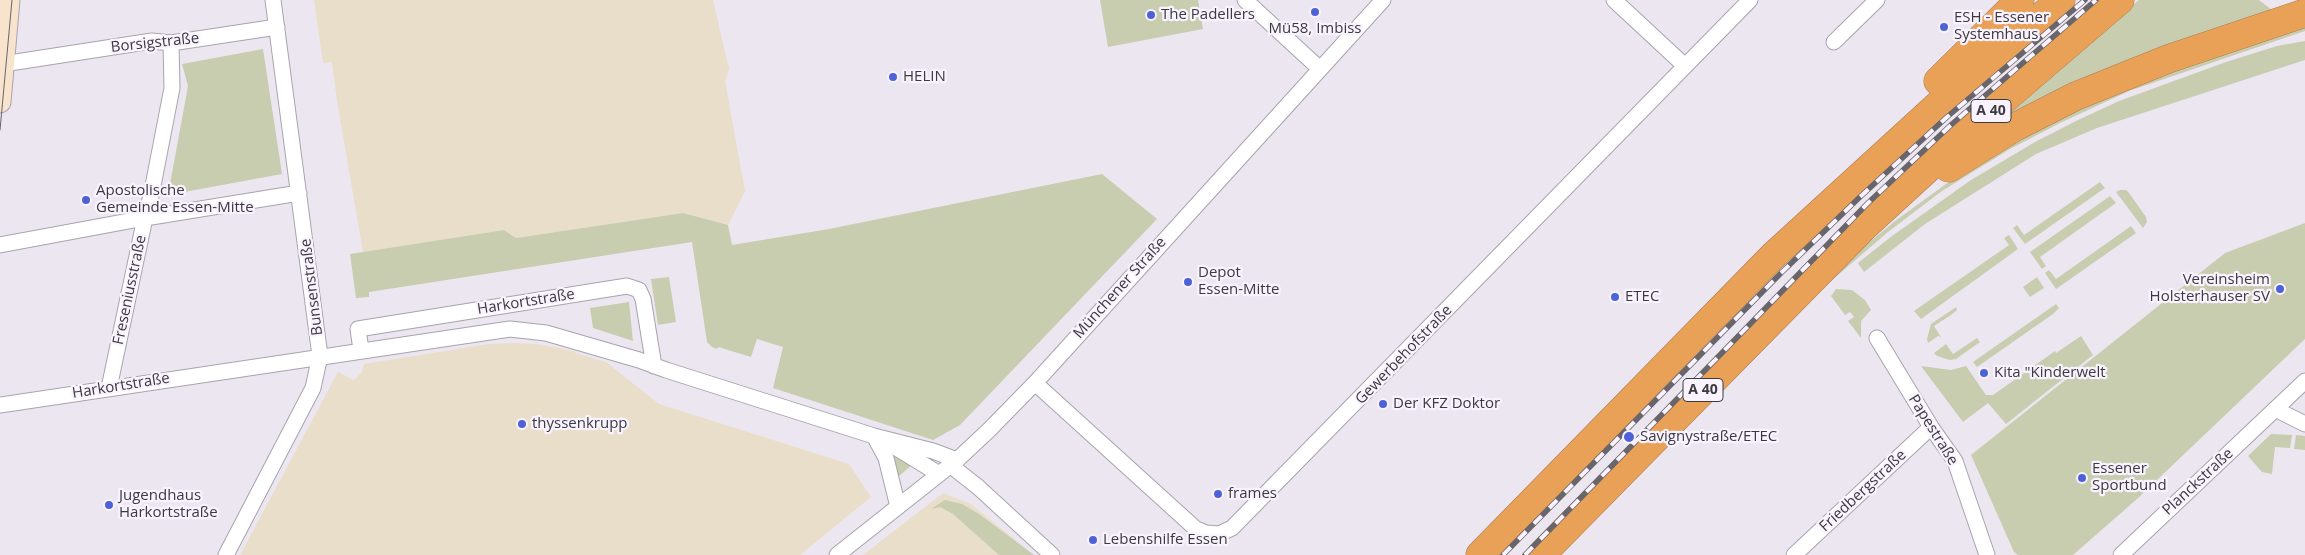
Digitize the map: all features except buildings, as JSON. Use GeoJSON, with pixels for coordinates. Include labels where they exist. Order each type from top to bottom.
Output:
{"type":"FeatureCollection","features":[{"type":"Feature","properties":{"kind":"highway"},"geometry":{"type":"LineString","coordinates":[[1774,255],[1837,179],[2020,0]]}},
{"type":"Feature","properties":{"kind":"highway","name":"A 40"},"geometry":{"type":"LineString","coordinates":[[1480,555],[1774,255],[1972,74],[2061,0]]}},
{"type":"Feature","properties":{"kind":"highway","name":"A 40"},"geometry":{"type":"LineString","coordinates":[[1541,555],[1865,226],[1994,108],[2120,0]]}},
{"type":"Feature","properties":{"kind":"highway"},"geometry":{"type":"LineString","coordinates":[[1865,226],[1972,152],[2076,96],[2168,59],[2305,13]]}},
{"type":"Feature","properties":{"kind":"main road"},"geometry":{"type":"LineString","coordinates":[[0,102],[6,5]]}},
{"type":"Feature","properties":{"kind":"street","name":"Bunsenstraße"},"geometry":{"type":"LineString","coordinates":[[226,555],[312,388],[320,356],[273,0]]}},
{"type":"Feature","properties":{"kind":"street"},"geometry":{"type":"LineString","coordinates":[[1245,0],[1320,68]]}},
{"type":"Feature","properties":{"kind":"street","name":"Münchener Straße"},"geometry":{"type":"LineString","coordinates":[[837,555],[948,466],[1035,383],[1383,0]]}},
{"type":"Feature","properties":{"kind":"street"},"geometry":{"type":"LineString","coordinates":[[1614,0],[1685,66]]}},
{"type":"Feature","properties":{"kind":"street","name":"Gewerbehofstraße"},"geometry":{"type":"LineString","coordinates":[[1035,383],[1196,529],[1206,533],[1220,534],[1232,528],[1750,0]]}},
{"type":"Feature","properties":{"kind":"street"},"geometry":{"type":"LineString","coordinates":[[1834,42],[1877,0]]}},
{"type":"Feature","properties":{"kind":"street","name":"Borsigstraße"},"geometry":{"type":"LineString","coordinates":[[2,62],[152,41],[171,43],[277,27]]}},
{"type":"Feature","properties":{"kind":"street","name":"Freseniusstraße"},"geometry":{"type":"LineString","coordinates":[[109,388],[145,218],[152,196],[172,88],[171,43]]}},
{"type":"Feature","properties":{"kind":"street"},"geometry":{"type":"LineString","coordinates":[[0,245],[145,218],[299,193]]}},
{"type":"Feature","properties":{"kind":"street","name":"Harkortstraße"},"geometry":{"type":"LineString","coordinates":[[360,350],[358,329],[627,286],[638,290],[643,299],[654,366]]}},
{"type":"Feature","properties":{"kind":"street","name":"Harkortstraße"},"geometry":{"type":"LineString","coordinates":[[0,404],[510,329],[546,333],[874,436],[933,451],[948,466],[978,487],[1052,555]]}},
{"type":"Feature","properties":{"kind":"street","name":"Papestraße"},"geometry":{"type":"LineString","coordinates":[[1877,338],[1931,427],[1955,461],[1987,555]]}},
{"type":"Feature","properties":{"kind":"street","name":"Planckstraße"},"geometry":{"type":"LineString","coordinates":[[2121,555],[2305,381]]}},
{"type":"Feature","properties":{"kind":"street"},"geometry":{"type":"LineString","coordinates":[[2275,409],[2305,424]]}},
{"type":"Feature","properties":{"kind":"street","name":"Friedbergstraße"},"geometry":{"type":"LineString","coordinates":[[1794,555],[1931,427]]}},
{"type":"Feature","properties":{"kind":"street"},"geometry":{"type":"LineString","coordinates":[[874,436],[886,458],[898,507]]}},
{"type":"Feature","properties":{"kind":"street","name":"Harkortstraße"},"geometry":{"type":"LineString","coordinates":[[874,436],[920,461],[948,466]]}},
{"type":"Feature","properties":{"kind":"shaded area"},"geometry":{"type":"Polygon","coordinates":[[[314,0],[713,0],[729,69],[725,81],[745,191],[728,225],[683,213],[516,238],[504,230],[363,252],[332,62],[323,63],[314,0]]]}},
{"type":"Feature","properties":{"kind":"shaded area"},"geometry":{"type":"Polygon","coordinates":[[[489,344],[535,344],[575,351],[575,353],[606,362],[659,404],[849,464],[871,497],[800,555],[240,555],[338,372],[354,380],[362,372],[364,364],[489,344]]]}},
{"type":"Feature","properties":{"kind":"shaded area"},"geometry":{"type":"Polygon","coordinates":[[[943,493],[971,504],[1034,555],[863,555],[943,493]]]}},
{"type":"Feature","properties":{"kind":"green space","name":"The Padellers"},"geometry":{"type":"Polygon","coordinates":[[[1100,0],[1198,0],[1203,29],[1108,47],[1100,0]]]}},
{"type":"Feature","properties":{"kind":"green space"},"geometry":{"type":"Polygon","coordinates":[[[2139,0],[2259,0],[2272,10],[1968,146],[2139,0]]]}},
{"type":"Feature","properties":{"kind":"green space"},"geometry":{"type":"Polygon","coordinates":[[[2305,27],[2305,31],[2129,91],[2010,149],[1942,191],[1888,232],[1824,287],[1854,255],[1895,221],[1946,184],[2010,143],[2104,96],[2167,71],[2305,27]]]}},
{"type":"Feature","properties":{"kind":"green space"},"geometry":{"type":"Polygon","coordinates":[[[2305,41],[2305,60],[2097,128],[2036,154],[1925,224],[1864,272],[1858,263],[1892,236],[1971,180],[2035,142],[2076,121],[2119,101],[2226,62],[2277,46],[2305,41]]]}},
{"type":"Feature","properties":{"kind":"green space"},"geometry":{"type":"Polygon","coordinates":[[[263,49],[282,174],[168,195],[188,86],[182,64],[263,49]]]}},
{"type":"Feature","properties":{"kind":"green space"},"geometry":{"type":"Polygon","coordinates":[[[1102,174],[1157,219],[960,425],[933,440],[773,388],[783,347],[757,339],[751,357],[712,347],[707,342],[692,242],[369,292],[369,297],[356,298],[350,254],[504,230],[516,238],[683,213],[728,225],[732,245],[829,229],[1102,174]]]}},
{"type":"Feature","properties":{"kind":"green space"},"geometry":{"type":"Polygon","coordinates":[[[2100,182],[2105,188],[2025,244],[2013,228],[2017,225],[2024,235],[2100,182]]]}},
{"type":"Feature","properties":{"kind":"green space"},"geometry":{"type":"Polygon","coordinates":[[[2126,190],[2129,193],[2146,217],[2147,222],[2143,228],[2116,192],[2126,190]]]}},
{"type":"Feature","properties":{"kind":"green space"},"geometry":{"type":"Polygon","coordinates":[[[2110,196],[2116,203],[2040,257],[2046,266],[2042,269],[2030,252],[2110,196]]]}},
{"type":"Feature","properties":{"kind":"green space"},"geometry":{"type":"Polygon","coordinates":[[[2305,223],[2305,339],[2137,499],[2073,555],[2018,555],[2014,552],[1971,455],[2225,253],[2305,223]]]}},
{"type":"Feature","properties":{"kind":"green space"},"geometry":{"type":"Polygon","coordinates":[[[2131,226],[2136,233],[2056,289],[2045,273],[2049,270],[2056,279],[2131,226]]]}},
{"type":"Feature","properties":{"kind":"green space"},"geometry":{"type":"Polygon","coordinates":[[[2009,235],[2018,249],[1921,319],[1914,311],[2009,245],[2004,238],[2009,235]]]}},
{"type":"Feature","properties":{"kind":"green space"},"geometry":{"type":"Polygon","coordinates":[[[669,277],[676,322],[658,325],[651,279],[669,277]]]}},
{"type":"Feature","properties":{"kind":"green space"},"geometry":{"type":"Polygon","coordinates":[[[2037,277],[2044,288],[2030,297],[2023,287],[2037,277]]]}},
{"type":"Feature","properties":{"kind":"green space"},"geometry":{"type":"Polygon","coordinates":[[[1836,289],[1852,290],[1865,300],[1871,310],[1861,321],[1861,338],[1848,321],[1854,317],[1850,312],[1845,315],[1831,296],[1836,289]]]}},
{"type":"Feature","properties":{"kind":"green space"},"geometry":{"type":"Polygon","coordinates":[[[629,302],[633,341],[593,328],[590,308],[629,302]]]}},
{"type":"Feature","properties":{"kind":"green space"},"geometry":{"type":"Polygon","coordinates":[[[2056,304],[2059,308],[2053,314],[1977,367],[1973,362],[2056,304]]]}},
{"type":"Feature","properties":{"kind":"green space"},"geometry":{"type":"Polygon","coordinates":[[[1956,307],[1957,310],[1934,326],[1941,337],[1938,336],[1928,343],[1927,339],[1931,324],[1956,307]]]}},
{"type":"Feature","properties":{"kind":"green space"},"geometry":{"type":"Polygon","coordinates":[[[2081,336],[2093,355],[2006,424],[1988,403],[1963,422],[1921,366],[1951,370],[1966,366],[1986,395],[1993,395],[2055,351],[2056,353],[2081,336]]]}},
{"type":"Feature","properties":{"kind":"green space"},"geometry":{"type":"Polygon","coordinates":[[[1977,338],[1980,342],[1956,359],[1950,360],[1937,356],[1934,353],[1946,344],[1953,354],[1977,338]]]}},
{"type":"Feature","properties":{"kind":"green space"},"geometry":{"type":"Polygon","coordinates":[[[2271,434],[2292,435],[2290,448],[2275,447],[2272,474],[2262,472],[2248,456],[2271,434]]]}},
{"type":"Feature","properties":{"kind":"green space"},"geometry":{"type":"Polygon","coordinates":[[[2296,435],[2305,436],[2305,450],[2294,449],[2296,435]]]}},
{"type":"Feature","properties":{"kind":"green space"},"geometry":{"type":"Polygon","coordinates":[[[891,454],[913,464],[898,477],[891,454]]]}},
{"type":"Feature","properties":{"kind":"green space"},"geometry":{"type":"Polygon","coordinates":[[[945,500],[962,504],[979,514],[1034,555],[999,555],[953,514],[940,507],[931,509],[945,500]]]}},
{"type":"Feature","properties":{"kind":"tram line"},"geometry":{"type":"LineString","coordinates":[[0,130],[12,0]]}},
{"type":"Feature","properties":{"kind":"railway"},"geometry":{"type":"LineString","coordinates":[[1503,555],[1782,272],[1861,196],[1947,117],[2085,0]]}},
{"type":"Feature","properties":{"kind":"railway"},"geometry":{"type":"LineString","coordinates":[[1525,555],[1868,203],[1952,124],[2096,0]]}},
{"type":"Feature","properties":{"kind":"place","name":"Mü58, Imbiss"},"geometry":{"type":"Point","coordinates":[1315,12]}},
{"type":"Feature","properties":{"kind":"place","name":"The Padellers"},"geometry":{"type":"Point","coordinates":[1151,15]}},
{"type":"Feature","properties":{"kind":"place","name":"ESH - Essener Systemhaus"},"geometry":{"type":"Point","coordinates":[1944,27]}},
{"type":"Feature","properties":{"kind":"place","name":"HELIN"},"geometry":{"type":"Point","coordinates":[893,77]}},
{"type":"Feature","properties":{"kind":"place","name":"Apostolische Gemeinde Essen-Mitte"},"geometry":{"type":"Point","coordinates":[86,200]}},
{"type":"Feature","properties":{"kind":"place","name":"Depot Essen-Mitte"},"geometry":{"type":"Point","coordinates":[1188,282]}},
{"type":"Feature","properties":{"kind":"place","name":"Vereinsheim Holsterhauser SV"},"geometry":{"type":"Point","coordinates":[2280,289]}},
{"type":"Feature","properties":{"kind":"place","name":"ETEC"},"geometry":{"type":"Point","coordinates":[1615,297]}},
{"type":"Feature","properties":{"kind":"place","name":"Kita \"Kinderwelt"},"geometry":{"type":"Point","coordinates":[1984,373]}},
{"type":"Feature","properties":{"kind":"place","name":"Der KFZ Doktor"},"geometry":{"type":"Point","coordinates":[1383,404]}},
{"type":"Feature","properties":{"kind":"place","name":"thyssenkrupp"},"geometry":{"type":"Point","coordinates":[522,424]}},
{"type":"Feature","properties":{"kind":"place","name":"Savignystraße/ETEC"},"geometry":{"type":"Point","coordinates":[1629,437]}},
{"type":"Feature","properties":{"kind":"place","name":"Essener Sportbund"},"geometry":{"type":"Point","coordinates":[2082,478]}},
{"type":"Feature","properties":{"kind":"place","name":"frames"},"geometry":{"type":"Point","coordinates":[1218,494]}},
{"type":"Feature","properties":{"kind":"place","name":"Jugendhaus Harkortstraße"},"geometry":{"type":"Point","coordinates":[109,505]}},
{"type":"Feature","properties":{"kind":"place","name":"Lebenshilfe Essen"},"geometry":{"type":"Point","coordinates":[1093,540]}}]}
